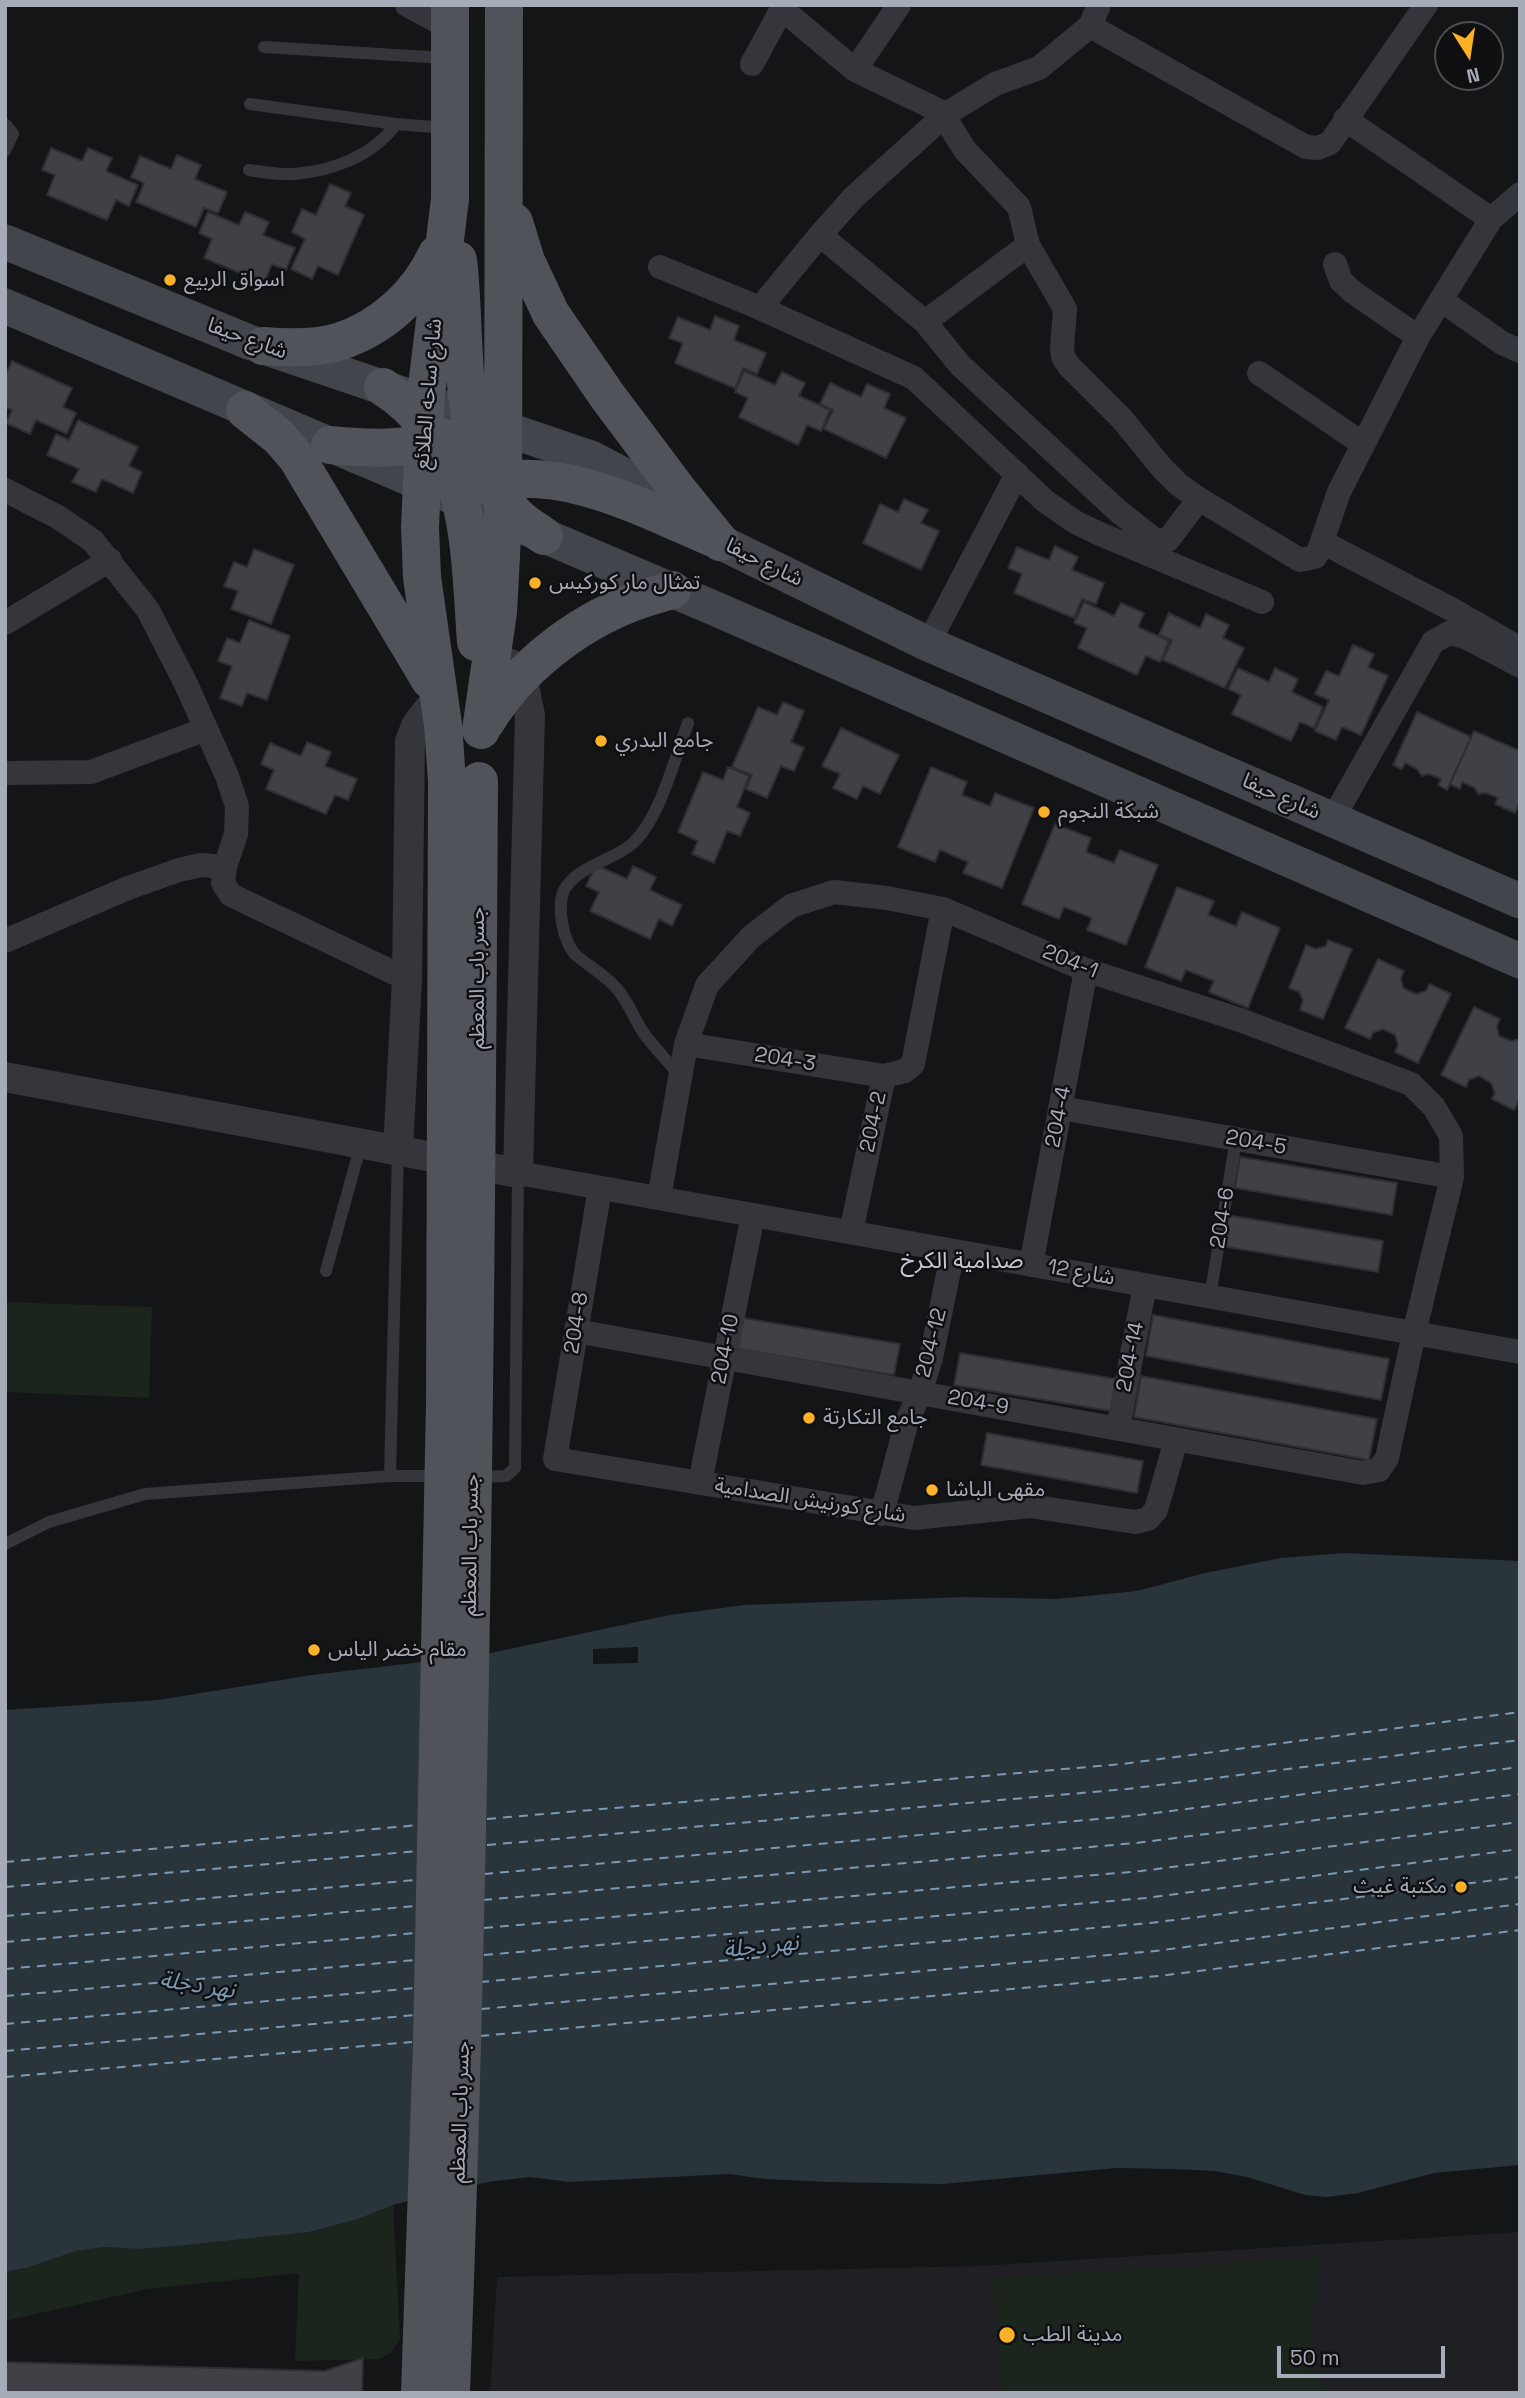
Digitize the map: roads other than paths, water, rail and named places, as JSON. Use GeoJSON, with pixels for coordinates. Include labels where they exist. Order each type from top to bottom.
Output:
{"type":"FeatureCollection","features":[{"type":"Feature","properties":{"kind":"main road","name":"شارع ساحه الطلائع"},"geometry":{"type":"LineString","coordinates":[[463,781],[481,730],[485,635],[474,494],[486,416],[504,191],[504,5]]}},
{"type":"Feature","properties":{"kind":"main road","name":"شارع ساحه الطلائع"},"geometry":{"type":"LineString","coordinates":[[450,31],[450,199],[443,240],[428,427],[474,494]]}},
{"type":"Feature","properties":{"kind":"main road"},"geometry":{"type":"LineString","coordinates":[[504,191],[526,261],[551,314],[608,397],[720,542]]}},
{"type":"Feature","properties":{"kind":"main road"},"geometry":{"type":"LineString","coordinates":[[383,387],[410,406],[428,427],[449,437],[486,416],[466,384],[461,283],[450,199]]}},
{"type":"Feature","properties":{"kind":"main road"},"geometry":{"type":"LineString","coordinates":[[263,346],[295,348],[338,342],[377,325],[410,297],[433,262],[443,240]]}},
{"type":"Feature","properties":{"kind":"main road","name":"شارع حيفا"},"geometry":{"type":"LineString","coordinates":[[5,242],[263,346],[383,387]]}},
{"type":"Feature","properties":{"kind":"main road"},"geometry":{"type":"LineString","coordinates":[[5,306],[330,445],[474,494],[517,517],[544,536],[1520,961]]}},
{"type":"Feature","properties":{"kind":"main road"},"geometry":{"type":"LineString","coordinates":[[245,410],[279,437],[298,458],[439,696]]}},
{"type":"Feature","properties":{"kind":"main road","name":"شارع حيفا"},"geometry":{"type":"LineString","coordinates":[[486,416],[591,458],[631,478],[720,542],[928,644],[1520,901]]}},
{"type":"Feature","properties":{"kind":"main road"},"geometry":{"type":"LineString","coordinates":[[330,445],[383,449],[428,427]]}},
{"type":"Feature","properties":{"kind":"main road"},"geometry":{"type":"LineString","coordinates":[[474,494],[551,481],[587,488],[627,501],[720,542]]}},
{"type":"Feature","properties":{"kind":"main road","name":"شارع ساحه الطلائع"},"geometry":{"type":"LineString","coordinates":[[463,781],[439,696],[422,576],[420,527],[474,494]]}},
{"type":"Feature","properties":{"kind":"main road"},"geometry":{"type":"LineString","coordinates":[[481,730],[497,704],[557,645],[592,622],[630,603],[672,590]]}},
{"type":"Feature","properties":{"kind":"main road","name":"جسر باب المعظم"},"geometry":{"type":"LineString","coordinates":[[420,2393],[432,2042],[445,1403],[463,781]]}},
{"type":"Feature","properties":{"kind":"main road","name":"جسر باب المعظم"},"geometry":{"type":"LineString","coordinates":[[451,2393],[463,2047],[476,1255],[463,781]]}},
{"type":"Feature","properties":{"kind":"street"},"geometry":{"type":"LineString","coordinates":[[407,5],[450,31]]}},
{"type":"Feature","properties":{"kind":"street"},"geometry":{"type":"LineString","coordinates":[[855,70],[899,5]]}},
{"type":"Feature","properties":{"kind":"street"},"geometry":{"type":"LineString","coordinates":[[760,308],[854,197],[946,114],[995,84],[1039,68],[1094,15],[1306,147],[1318,148],[1330,143],[1426,5]]}},
{"type":"Feature","properties":{"kind":"street"},"geometry":{"type":"LineString","coordinates":[[752,64],[783,7],[855,70],[946,114],[964,150],[1019,207],[1028,245],[1065,309],[1063,357],[1122,419],[1162,468],[1199,499],[1300,560],[1315,557],[1339,492],[1418,338],[1491,219],[1520,194]]}},
{"type":"Feature","properties":{"kind":"street"},"geometry":{"type":"LineString","coordinates":[[1345,119],[1491,219]]}},
{"type":"Feature","properties":{"kind":"street"},"geometry":{"type":"LineString","coordinates":[[820,234],[925,322],[960,365],[994,399],[1118,511],[1155,540],[1168,540],[1199,499]]}},
{"type":"Feature","properties":{"kind":"street"},"geometry":{"type":"LineString","coordinates":[[925,322],[1028,245]]}},
{"type":"Feature","properties":{"kind":"street"},"geometry":{"type":"LineString","coordinates":[[1335,264],[1341,281],[1353,292],[1418,338]]}},
{"type":"Feature","properties":{"kind":"street"},"geometry":{"type":"LineString","coordinates":[[660,267],[760,308],[914,378],[1045,501],[1075,522],[1262,602]]}},
{"type":"Feature","properties":{"kind":"street"},"geometry":{"type":"LineString","coordinates":[[1441,300],[1502,343],[1520,351]]}},
{"type":"Feature","properties":{"kind":"street"},"geometry":{"type":"LineString","coordinates":[[1259,373],[1363,444]]}},
{"type":"Feature","properties":{"kind":"street"},"geometry":{"type":"LineString","coordinates":[[928,644],[1017,474]]}},
{"type":"Feature","properties":{"kind":"street"},"geometry":{"type":"LineString","coordinates":[[5,490],[58,517],[93,541],[148,610],[228,776],[237,806],[236,834],[225,867],[223,883],[231,895],[407,979]]}},
{"type":"Feature","properties":{"kind":"street"},"geometry":{"type":"LineString","coordinates":[[1322,542],[1520,648]]}},
{"type":"Feature","properties":{"kind":"street"},"geometry":{"type":"LineString","coordinates":[[5,623],[110,560]]}},
{"type":"Feature","properties":{"kind":"street"},"geometry":{"type":"LineString","coordinates":[[1332,820],[1433,642],[1449,633],[1465,637],[1520,666]]}},
{"type":"Feature","properties":{"kind":"street"},"geometry":{"type":"LineString","coordinates":[[5,1077],[518,1173],[530,715],[520,679],[485,635]]}},
{"type":"Feature","properties":{"kind":"street"},"geometry":{"type":"LineString","coordinates":[[398,1150],[407,979],[410,741],[417,724],[439,696]]}},
{"type":"Feature","properties":{"kind":"street"},"geometry":{"type":"LineString","coordinates":[[5,774],[91,772],[206,729]]}},
{"type":"Feature","properties":{"kind":"street"},"geometry":{"type":"LineString","coordinates":[[5,941],[128,887],[201,864],[225,867]]}},
{"type":"Feature","properties":{"kind":"street","name":"204-1"},"geometry":{"type":"LineString","coordinates":[[659,1198],[685,1044],[707,985],[751,937],[790,906],[834,892],[887,898],[943,909],[1086,970],[1240,1020],[1410,1084],[1434,1107],[1451,1136],[1452,1177],[1387,1458],[1379,1470]]}},
{"type":"Feature","properties":{"kind":"street","name":"204-2"},"geometry":{"type":"LineString","coordinates":[[851,1232],[884,1076],[905,1071],[913,1064],[943,909]]}},
{"type":"Feature","properties":{"kind":"street","name":"204-4"},"geometry":{"type":"LineString","coordinates":[[1031,1265],[1086,970]]}},
{"type":"Feature","properties":{"kind":"street","name":"204-3"},"geometry":{"type":"LineString","coordinates":[[685,1044],[884,1076]]}},
{"type":"Feature","properties":{"kind":"street","name":"204-5"},"geometry":{"type":"LineString","coordinates":[[1060,1108],[1452,1177]]}},
{"type":"Feature","properties":{"kind":"street","name":"شارع 12"},"geometry":{"type":"LineString","coordinates":[[518,1173],[1520,1352]]}},
{"type":"Feature","properties":{"kind":"street","name":"204-8"},"geometry":{"type":"LineString","coordinates":[[555,1459],[600,1188]]}},
{"type":"Feature","properties":{"kind":"street","name":"204-10"},"geometry":{"type":"LineString","coordinates":[[700,1483],[753,1215]]}},
{"type":"Feature","properties":{"kind":"street","name":"204-12"},"geometry":{"type":"LineString","coordinates":[[882,1514],[907,1421],[931,1359],[953,1251]]}},
{"type":"Feature","properties":{"kind":"street","name":"204-14"},"geometry":{"type":"LineString","coordinates":[[1118,1429],[1145,1285]]}},
{"type":"Feature","properties":{"kind":"street","name":"204-9"},"geometry":{"type":"LineString","coordinates":[[576,1331],[1363,1473],[1379,1470]]}},
{"type":"Feature","properties":{"kind":"street","name":"شارع كورنيش الصدامية"},"geometry":{"type":"LineString","coordinates":[[555,1459],[914,1518],[1030,1506],[1135,1522],[1148,1519],[1156,1510],[1176,1440]]}},
{"type":"Feature","properties":{"kind":"lane"},"geometry":{"type":"LineString","coordinates":[[264,47],[450,31]]}},
{"type":"Feature","properties":{"kind":"lane"},"geometry":{"type":"LineString","coordinates":[[250,104],[396,124],[449,128]]}},
{"type":"Feature","properties":{"kind":"lane"},"geometry":{"type":"LineString","coordinates":[[5,124],[13,134],[5,151]]}},
{"type":"Feature","properties":{"kind":"lane"},"geometry":{"type":"LineString","coordinates":[[249,170],[292,174],[351,160],[386,138],[396,124]]}},
{"type":"Feature","properties":{"kind":"lane"},"geometry":{"type":"LineString","coordinates":[[680,1076],[644,1034],[620,992],[605,975],[575,955],[566,937],[559,908],[565,887],[597,862],[631,845],[654,814],[688,723]]}},
{"type":"Feature","properties":{"kind":"lane","name":"204-6"},"geometry":{"type":"LineString","coordinates":[[1210,1297],[1236,1139]]}},
{"type":"Feature","properties":{"kind":"lane"},"geometry":{"type":"LineString","coordinates":[[326,1271],[361,1143]]}},
{"type":"Feature","properties":{"kind":"lane"},"geometry":{"type":"LineString","coordinates":[[390,1476],[398,1150]]}},
{"type":"Feature","properties":{"kind":"lane"},"geometry":{"type":"LineString","coordinates":[[5,1544],[49,1522],[145,1494],[390,1476],[501,1477],[510,1474],[516,1468],[518,1173]]}},
{"type":"Feature","properties":{"kind":"water","name":"نهر دجلة"},"geometry":{"type":"Polygon","coordinates":[[[1344,1553],[1520,1561],[1520,2165],[1434,2173],[1358,2193],[1327,2197],[1305,2195],[1247,2177],[1214,2171],[1174,2169],[1116,2168],[943,2184],[764,2179],[730,2174],[569,2182],[530,2177],[488,2182],[442,2192],[309,2232],[140,2249],[103,2247],[76,2251],[26,2268],[5,2272],[5,1710],[158,1700],[312,1675],[481,1655],[670,1615],[744,1605],[964,1597],[1057,1599],[1137,1591],[1205,1573],[1281,1558],[1344,1553]]]}},
{"type":"Feature","properties":{"kind":"place","name":"اسواق الربيع"},"geometry":{"type":"Point","coordinates":[170,280]}},
{"type":"Feature","properties":{"kind":"place","name":"تمثال مار كوركيس"},"geometry":{"type":"Point","coordinates":[535,583]}},
{"type":"Feature","properties":{"kind":"place","name":"جامع البدري"},"geometry":{"type":"Point","coordinates":[601,741]}},
{"type":"Feature","properties":{"kind":"place","name":"شبكة النجوم"},"geometry":{"type":"Point","coordinates":[1044,812]}},
{"type":"Feature","properties":{"kind":"place","name":"جامع التكارتة"},"geometry":{"type":"Point","coordinates":[809,1418]}},
{"type":"Feature","properties":{"kind":"place","name":"مقهى الباشا"},"geometry":{"type":"Point","coordinates":[932,1490]}},
{"type":"Feature","properties":{"kind":"place","name":"مقام خضر الياس"},"geometry":{"type":"Point","coordinates":[314,1650]}},
{"type":"Feature","properties":{"kind":"place","name":"مكتبة غيث"},"geometry":{"type":"Point","coordinates":[1461,1887]}},
{"type":"Feature","properties":{"kind":"place","name":"مدينة الطب"},"geometry":{"type":"Point","coordinates":[1007,2335]}},
{"type":"Feature","properties":{"kind":"district","name":"صدامية الكرخ"},"geometry":{"type":"Point","coordinates":[962,1262]}}]}
